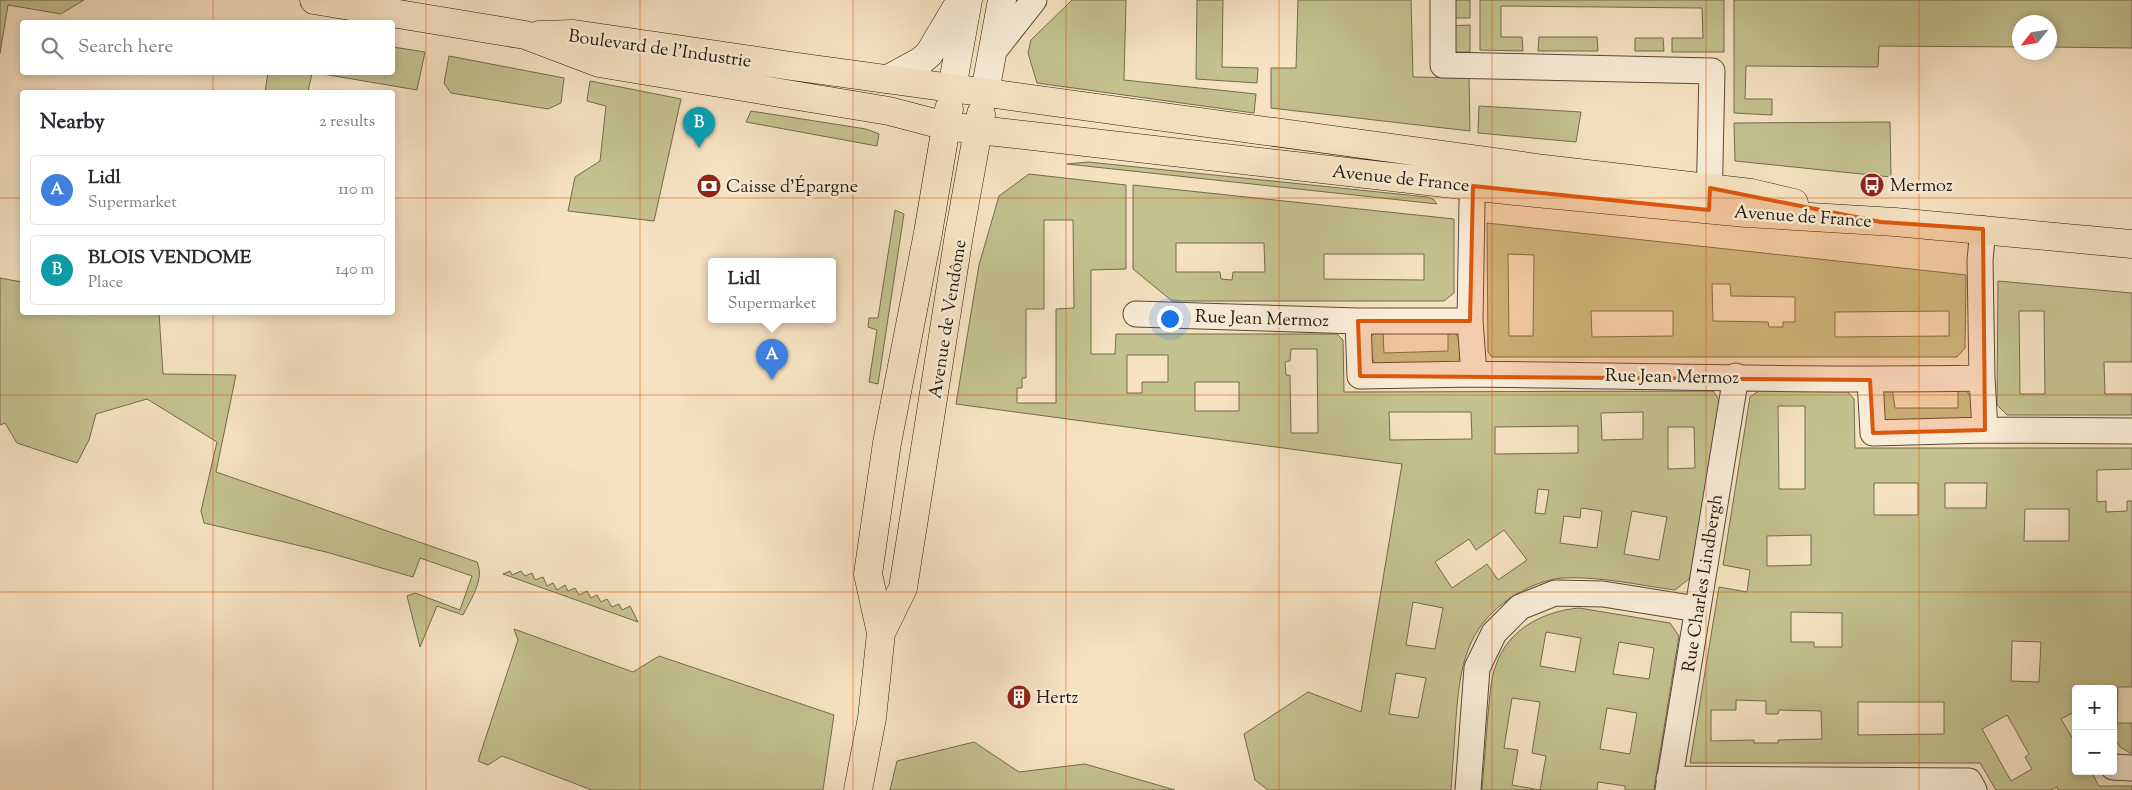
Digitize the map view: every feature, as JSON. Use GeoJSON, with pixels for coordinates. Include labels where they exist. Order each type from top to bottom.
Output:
{"type":"FeatureCollection","features":[{"type":"Feature","properties":{"kind":"main road"},"geometry":{"type":"LineString","coordinates":[[314,0],[525,35]]}},
{"type":"Feature","properties":{"kind":"main road"},"geometry":{"type":"LineString","coordinates":[[888,79],[921,61],[929,54],[961,0]]}},
{"type":"Feature","properties":{"kind":"main road","name":"Avenue de Vendôme"},"geometry":{"type":"LineString","coordinates":[[858,790],[872,718],[881,633],[868,574],[887,443],[968,0]]}},
{"type":"Feature","properties":{"kind":"main road","name":"Avenue de Vendôme"},"geometry":{"type":"LineString","coordinates":[[881,633],[903,588],[959,235],[1002,0]]}},
{"type":"Feature","properties":{"kind":"main road","name":"Boulevard de l'Industrie"},"geometry":{"type":"LineString","coordinates":[[525,35],[574,34],[985,92]]}},
{"type":"Feature","properties":{"kind":"main road","name":"Boulevard de l'Industrie"},"geometry":{"type":"LineString","coordinates":[[525,35],[599,63],[692,80],[889,111],[946,126]]}},
{"type":"Feature","properties":{"kind":"main road","name":"Avenue de France"},"geometry":{"type":"LineString","coordinates":[[985,92],[1477,159],[1709,199],[1881,222],[2132,244]]}},
{"type":"Feature","properties":{"kind":"main road","name":"Avenue de France"},"geometry":{"type":"LineString","coordinates":[[946,126],[1473,186],[1709,199]]}},
{"type":"Feature","properties":{"kind":"street"},"geometry":{"type":"LineString","coordinates":[[993,52],[1034,0]]}},
{"type":"Feature","properties":{"kind":"street"},"geometry":{"type":"LineString","coordinates":[[1443,0],[1443,66],[1712,72],[1709,199]]}},
{"type":"Feature","properties":{"kind":"street"},"geometry":{"type":"LineString","coordinates":[[1474,374],[1470,321],[1473,186],[1477,159]]}},
{"type":"Feature","properties":{"kind":"street"},"geometry":{"type":"LineString","coordinates":[[1983,230],[1980,260],[1985,430]]}},
{"type":"Feature","properties":{"kind":"street","name":"Rue Jean Mermoz"},"geometry":{"type":"LineString","coordinates":[[1136,314],[1358,322],[1470,321]]}},
{"type":"Feature","properties":{"kind":"street","name":"Rue Jean Mermoz"},"geometry":{"type":"LineString","coordinates":[[1358,322],[1360,376],[1474,374],[1736,376],[1870,380],[1982,378]]}},
{"type":"Feature","properties":{"kind":"street","name":"Rue Charles Lindbergh"},"geometry":{"type":"LineString","coordinates":[[1669,784],[1736,376]]}},
{"type":"Feature","properties":{"kind":"street"},"geometry":{"type":"LineString","coordinates":[[1870,380],[1873,433],[1985,430],[2132,431]]}},
{"type":"Feature","properties":{"kind":"street"},"geometry":{"type":"LineString","coordinates":[[1468,790],[1477,668],[1494,633],[1520,607],[1555,593],[1603,594],[1697,609]]}},
{"type":"Feature","properties":{"kind":"street"},"geometry":{"type":"LineString","coordinates":[[2117,767],[2132,768]]}},
{"type":"Feature","properties":{"kind":"street"},"geometry":{"type":"LineString","coordinates":[[1669,784],[1832,784],[1969,781],[1974,790]]}},
{"type":"Feature","properties":{"kind":"highlighted area"},"geometry":{"type":"Polygon","coordinates":[[[1473,186],[1709,210],[1710,188],[1881,222],[1983,229],[1985,430],[1873,433],[1870,380],[1360,376],[1358,321],[1470,321],[1473,186]]]}},
{"type":"Feature","properties":{"kind":"shaded area"},"geometry":{"type":"Polygon","coordinates":[[[0,0],[84,0],[61,14],[8,5],[0,53],[0,0]]]}},
{"type":"Feature","properties":{"kind":"shaded area"},"geometry":{"type":"Polygon","coordinates":[[[1072,0],[1126,0],[1124,80],[1256,94],[1254,113],[1037,83],[1028,53],[1031,40],[1072,0]]]}},
{"type":"Feature","properties":{"kind":"shaded area"},"geometry":{"type":"Polygon","coordinates":[[[1197,0],[1223,0],[1222,67],[1258,68],[1257,83],[1196,79],[1197,0]]]}},
{"type":"Feature","properties":{"kind":"shaded area"},"geometry":{"type":"Polygon","coordinates":[[[1298,0],[1411,0],[1413,77],[1469,78],[1470,131],[1271,108],[1271,68],[1296,68],[1298,0]]]}},
{"type":"Feature","properties":{"kind":"shaded area"},"geometry":{"type":"Polygon","coordinates":[[[1448,0],[1470,0],[1470,18],[1448,18],[1448,0]]]}},
{"type":"Feature","properties":{"kind":"shaded area"},"geometry":{"type":"Polygon","coordinates":[[[1480,0],[1724,0],[1724,52],[1672,52],[1672,38],[1703,38],[1702,8],[1501,6],[1501,37],[1522,37],[1523,51],[1480,50],[1480,0]]]}},
{"type":"Feature","properties":{"kind":"shaded area"},"geometry":{"type":"Polygon","coordinates":[[[1734,0],[2132,0],[2132,48],[2057,47],[2057,15],[2012,15],[2012,47],[1879,46],[1878,67],[1746,66],[1745,99],[1772,99],[1772,115],[1734,113],[1734,0]]]}},
{"type":"Feature","properties":{"kind":"shaded area"},"geometry":{"type":"Polygon","coordinates":[[[1470,25],[1470,52],[1452,52],[1448,26],[1470,25]]]}},
{"type":"Feature","properties":{"kind":"shaded area"},"geometry":{"type":"Polygon","coordinates":[[[1539,37],[1597,37],[1598,51],[1538,51],[1539,37]]]}},
{"type":"Feature","properties":{"kind":"shaded area"},"geometry":{"type":"Polygon","coordinates":[[[1635,38],[1663,38],[1664,51],[1635,51],[1635,38]]]}},
{"type":"Feature","properties":{"kind":"shaded area"},"geometry":{"type":"Polygon","coordinates":[[[395,47],[425,52],[417,90],[329,75],[395,75],[395,47]]]}},
{"type":"Feature","properties":{"kind":"shaded area"},"geometry":{"type":"Polygon","coordinates":[[[449,56],[564,78],[561,103],[548,109],[451,93],[444,83],[449,56]]]}},
{"type":"Feature","properties":{"kind":"shaded area"},"geometry":{"type":"Polygon","coordinates":[[[268,75],[312,75],[308,90],[265,90],[268,75]]]}},
{"type":"Feature","properties":{"kind":"shaded area"},"geometry":{"type":"Polygon","coordinates":[[[590,81],[681,99],[654,221],[568,211],[575,177],[600,161],[606,106],[587,101],[590,81]]]}},
{"type":"Feature","properties":{"kind":"shaded area"},"geometry":{"type":"Polygon","coordinates":[[[1479,106],[1581,112],[1576,142],[1478,133],[1479,106]]]}},
{"type":"Feature","properties":{"kind":"shaded area"},"geometry":{"type":"Polygon","coordinates":[[[751,111],[866,129],[879,134],[877,146],[746,122],[751,111]]]}},
{"type":"Feature","properties":{"kind":"shaded area"},"geometry":{"type":"Polygon","coordinates":[[[1890,122],[1891,177],[1735,161],[1734,123],[1890,122]]]}},
{"type":"Feature","properties":{"kind":"shaded area"},"geometry":{"type":"Polygon","coordinates":[[[1088,162],[1427,197],[1433,199],[1437,204],[1067,164],[1088,162]]]}},
{"type":"Feature","properties":{"kind":"shaded area"},"geometry":{"type":"Polygon","coordinates":[[[1029,174],[1126,185],[1126,269],[1091,270],[1091,354],[1115,354],[1116,334],[1337,334],[1343,340],[1344,392],[1713,391],[1720,401],[1690,578],[1675,590],[1604,580],[1555,579],[1536,584],[1524,590],[1497,609],[1484,621],[1475,635],[1463,665],[1458,699],[1451,790],[1268,790],[1255,780],[1244,734],[1308,692],[1361,712],[1402,464],[956,404],[979,265],[999,196],[1029,174]],[[1044,220],[1044,309],[1026,309],[1026,378],[1022,378],[1022,388],[1017,388],[1017,403],[1056,403],[1056,309],[1074,308],[1073,220],[1044,220]],[[1291,349],[1290,361],[1285,362],[1286,375],[1290,375],[1291,433],[1318,433],[1317,349],[1291,349]],[[1127,355],[1127,393],[1142,393],[1142,382],[1168,382],[1168,355],[1127,355]],[[1195,382],[1195,411],[1239,411],[1239,382],[1195,382]],[[1389,412],[1390,440],[1472,439],[1471,412],[1389,412]],[[1643,412],[1601,413],[1602,440],[1643,439],[1643,412]],[[1578,426],[1495,427],[1495,454],[1578,453],[1578,426]],[[1668,427],[1668,469],[1695,468],[1694,427],[1668,427]],[[1538,489],[1535,513],[1545,514],[1549,490],[1538,489]],[[1581,508],[1580,518],[1564,516],[1560,543],[1597,548],[1602,511],[1581,508]],[[1632,511],[1624,554],[1659,560],[1667,517],[1632,511]],[[1504,530],[1476,550],[1469,539],[1435,562],[1452,588],[1487,564],[1498,580],[1527,560],[1504,530]],[[1413,602],[1406,645],[1435,649],[1443,608],[1413,602]],[[1396,673],[1389,714],[1418,718],[1426,678],[1396,673]]]}},
{"type":"Feature","properties":{"kind":"shaded area"},"geometry":{"type":"Polygon","coordinates":[[[1133,185],[1454,219],[1454,293],[1444,301],[1172,301],[1133,269],[1133,185]],[[1176,243],[1176,272],[1220,272],[1221,279],[1232,280],[1233,272],[1265,272],[1264,243],[1176,243]],[[1324,254],[1324,279],[1424,280],[1424,254],[1324,254]]]}},
{"type":"Feature","properties":{"kind":"shaded area"},"geometry":{"type":"Polygon","coordinates":[[[895,210],[904,214],[878,384],[869,382],[877,330],[868,327],[869,318],[878,318],[895,210]]]}},
{"type":"Feature","properties":{"kind":"shaded area"},"geometry":{"type":"Polygon","coordinates":[[[1487,223],[1966,275],[1965,348],[1957,357],[1492,357],[1488,352],[1487,223]],[[1508,254],[1509,336],[1533,336],[1534,255],[1508,254]],[[1712,284],[1713,321],[1768,322],[1769,327],[1783,327],[1783,322],[1795,322],[1795,297],[1731,296],[1730,284],[1712,284]],[[1591,311],[1592,337],[1673,336],[1673,311],[1591,311]],[[1949,311],[1835,312],[1835,337],[1949,336],[1949,311]]]}},
{"type":"Feature","properties":{"kind":"shaded area"},"geometry":{"type":"Polygon","coordinates":[[[0,278],[20,282],[20,315],[159,315],[163,374],[236,375],[216,472],[477,562],[479,569],[478,582],[463,615],[437,606],[420,647],[407,596],[415,593],[460,610],[472,576],[420,558],[413,577],[326,552],[204,523],[201,511],[217,442],[147,399],[96,414],[89,440],[77,463],[17,443],[5,423],[0,425],[0,278]]]}},
{"type":"Feature","properties":{"kind":"shaded area"},"geometry":{"type":"Polygon","coordinates":[[[1998,281],[2132,293],[2132,362],[2104,362],[2105,394],[2132,394],[2132,415],[2007,415],[1997,405],[1998,281]],[[2019,311],[2020,394],[2045,394],[2044,311],[2019,311]]]}},
{"type":"Feature","properties":{"kind":"shaded area"},"geometry":{"type":"Polygon","coordinates":[[[1448,330],[1455,333],[1462,346],[1463,354],[1456,363],[1376,365],[1370,354],[1371,337],[1375,333],[1383,331],[1384,353],[1448,351],[1448,330]]]}},
{"type":"Feature","properties":{"kind":"shaded area"},"geometry":{"type":"Polygon","coordinates":[[[1892,387],[1895,408],[1958,408],[1958,387],[1963,389],[1967,391],[1971,399],[1971,419],[1883,421],[1882,391],[1892,387]]]}},
{"type":"Feature","properties":{"kind":"shaded area"},"geometry":{"type":"Polygon","coordinates":[[[1760,390],[1846,390],[1854,399],[1855,448],[2132,448],[2132,469],[2097,470],[2097,502],[2106,501],[2106,512],[2127,511],[2127,501],[2132,501],[2132,687],[2118,687],[2117,723],[2117,685],[2072,685],[2072,713],[2061,719],[2072,737],[2072,775],[2093,775],[2099,786],[2132,786],[2132,790],[2058,790],[2057,787],[2051,790],[1996,790],[1980,763],[1690,763],[1719,587],[1747,592],[1750,570],[1723,565],[1750,397],[1760,390]],[[1778,406],[1779,489],[1805,489],[1805,406],[1778,406]],[[1874,483],[1874,515],[1918,515],[1918,483],[1874,483]],[[1945,483],[1945,508],[1986,508],[1987,483],[1945,483]],[[2025,509],[2024,541],[2069,541],[2069,509],[2025,509]],[[1811,535],[1767,536],[1767,566],[1811,565],[1811,535]],[[1791,612],[1791,642],[1814,642],[1814,647],[1842,647],[1842,613],[1791,612]],[[2012,641],[2011,681],[2039,682],[2041,642],[2012,641]],[[1736,700],[1736,710],[1711,710],[1711,741],[1754,740],[1754,743],[1778,743],[1778,740],[1822,739],[1821,711],[1779,710],[1778,714],[1766,714],[1766,701],[1736,700]],[[1858,702],[1858,735],[1944,734],[1944,702],[1858,702]],[[2007,715],[1982,729],[2011,781],[2032,769],[2025,757],[2029,754],[2007,715]]]}},
{"type":"Feature","properties":{"kind":"shaded area"},"geometry":{"type":"Polygon","coordinates":[[[510,571],[512,575],[521,571],[525,576],[532,573],[535,580],[543,577],[547,586],[553,583],[557,590],[565,585],[568,591],[575,588],[579,595],[587,591],[591,598],[597,595],[601,602],[607,599],[612,607],[619,604],[622,610],[630,606],[638,622],[503,574],[510,571]]]}},
{"type":"Feature","properties":{"kind":"shaded area"},"geometry":{"type":"Polygon","coordinates":[[[1579,608],[1670,623],[1679,636],[1654,790],[1625,790],[1625,786],[1598,782],[1597,790],[1540,790],[1482,790],[1491,683],[1502,652],[1509,641],[1529,624],[1553,613],[1579,608]],[[1546,632],[1540,666],[1575,672],[1581,638],[1546,632]],[[1619,642],[1613,674],[1649,679],[1654,648],[1619,642]],[[1512,698],[1504,748],[1518,750],[1512,785],[1540,790],[1546,756],[1532,753],[1540,702],[1512,698]],[[1607,708],[1600,749],[1630,754],[1637,713],[1607,708]]]}},
{"type":"Feature","properties":{"kind":"shaded area"},"geometry":{"type":"Polygon","coordinates":[[[514,629],[633,672],[659,656],[834,715],[823,790],[592,790],[502,756],[488,765],[478,761],[518,640],[514,629]]]}},
{"type":"Feature","properties":{"kind":"shaded area"},"geometry":{"type":"Polygon","coordinates":[[[2117,723],[2132,723],[2132,754],[2120,747],[2117,743],[2117,723]]]}},
{"type":"Feature","properties":{"kind":"shaded area"},"geometry":{"type":"Polygon","coordinates":[[[974,742],[1019,772],[1085,764],[1175,790],[890,790],[897,761],[974,742]]]}},
{"type":"Feature","properties":{"kind":"place","name":"BLOIS VENDOME"},"geometry":{"type":"Point","coordinates":[699,148]}},
{"type":"Feature","properties":{"kind":"place","name":"Mermoz"},"geometry":{"type":"Point","coordinates":[1872,185]}},
{"type":"Feature","properties":{"kind":"place","name":"Caisse d'Épargne"},"geometry":{"type":"Point","coordinates":[709,186]}},
{"type":"Feature","properties":{"kind":"place","name":"Lidl"},"geometry":{"type":"Point","coordinates":[772,380]}},
{"type":"Feature","properties":{"kind":"place","name":"Hertz"},"geometry":{"type":"Point","coordinates":[1019,697]}}]}
